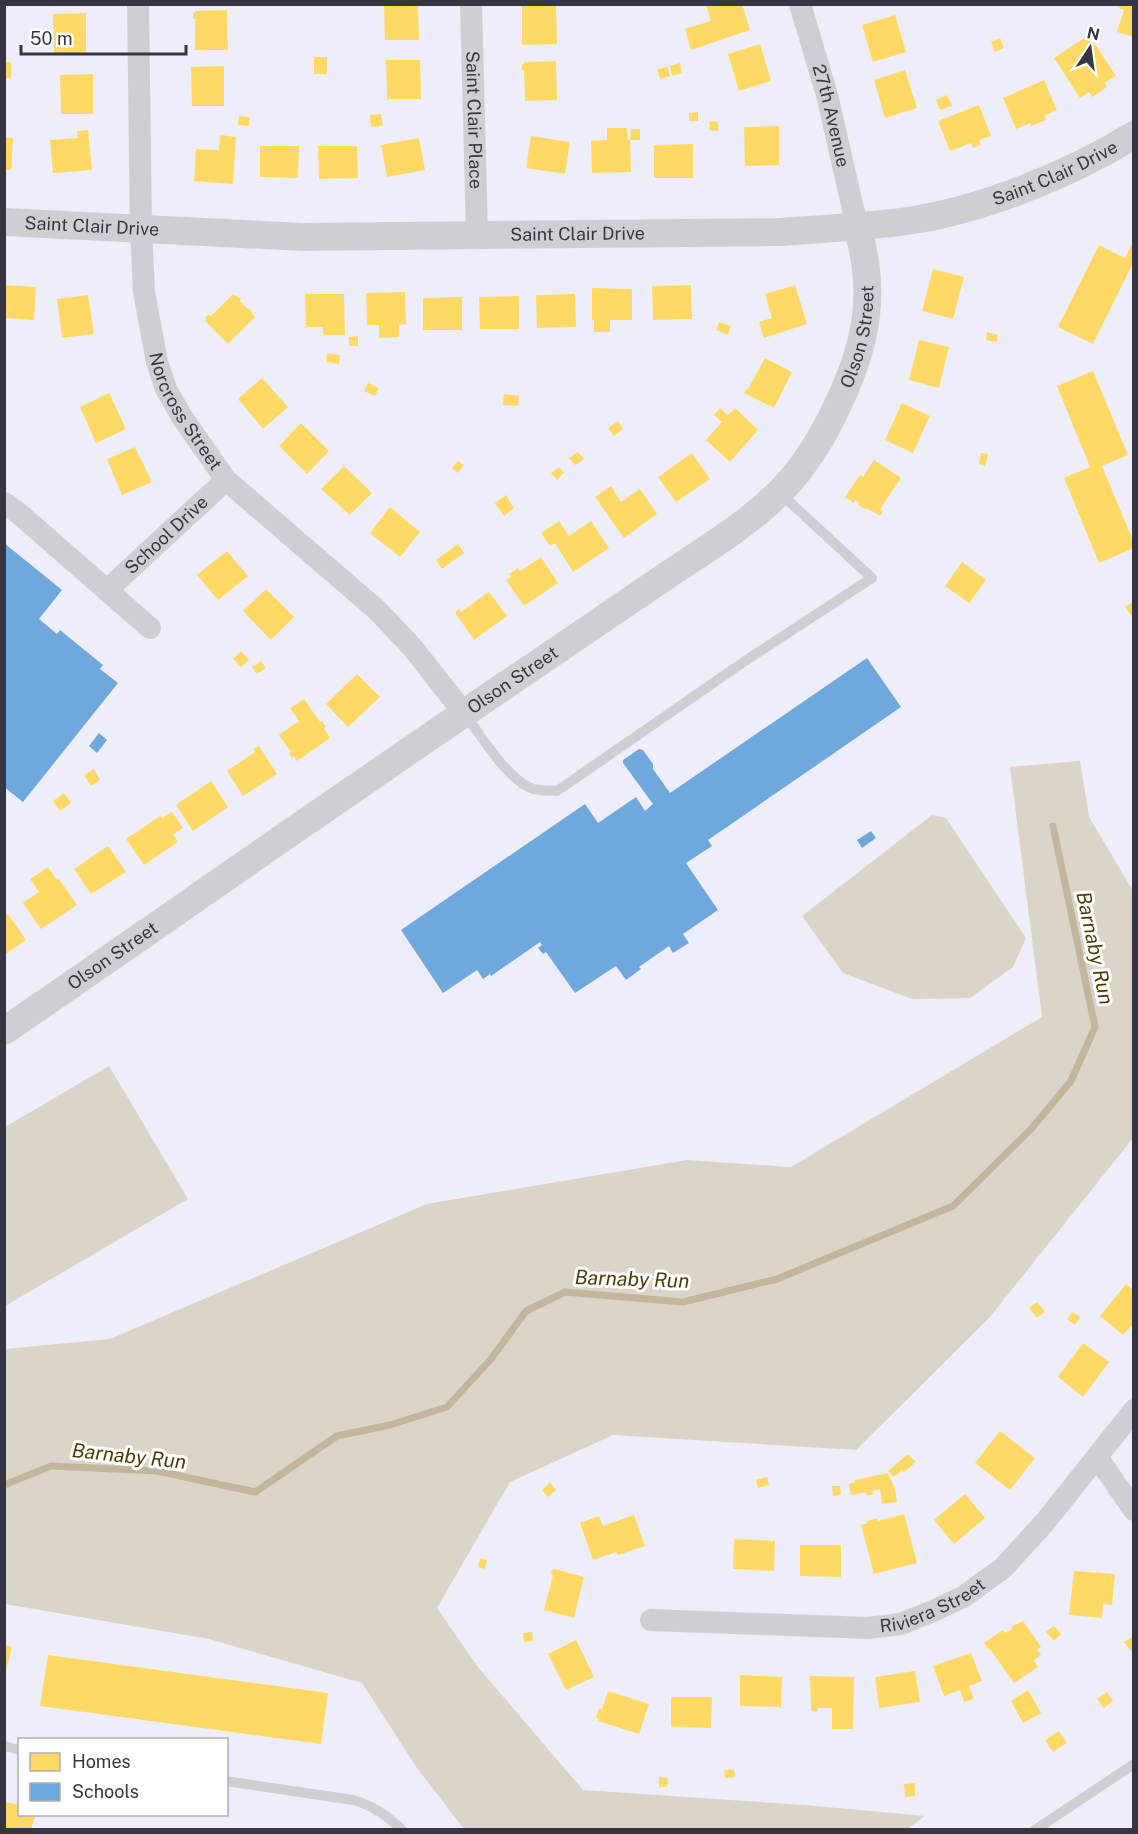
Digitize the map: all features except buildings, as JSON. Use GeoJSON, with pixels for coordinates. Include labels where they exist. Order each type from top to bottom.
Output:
{"type":"FeatureCollection","features":[{"type":"Feature","properties":{"kind":"street","name":"Norcross Street"},"geometry":{"type":"LineString","coordinates":[[138,4],[144,292],[157,362],[166,389],[182,417],[225,480],[377,610],[412,648],[464,713]]}},
{"type":"Feature","properties":{"kind":"street","name":"Saint Clair Place"},"geometry":{"type":"LineString","coordinates":[[471,4],[477,234]]}},
{"type":"Feature","properties":{"kind":"street","name":"27th Avenue"},"geometry":{"type":"LineString","coordinates":[[800,4],[827,95],[857,226]]}},
{"type":"Feature","properties":{"kind":"street","name":"Saint Clair Drive"},"geometry":{"type":"LineString","coordinates":[[4,222],[303,237],[779,232],[857,226],[909,220],[971,207],[1044,182],[1134,135]]}},
{"type":"Feature","properties":{"kind":"street","name":"Olson Street"},"geometry":{"type":"LineString","coordinates":[[4,1031],[464,713],[711,546],[755,515],[779,493],[799,471],[819,442],[855,368],[867,321],[868,277],[857,226]]}},
{"type":"Feature","properties":{"kind":"street","name":"School Drive"},"geometry":{"type":"LineString","coordinates":[[107,590],[225,480]]}},
{"type":"Feature","properties":{"kind":"street"},"geometry":{"type":"LineString","coordinates":[[4,503],[150,628]]}},
{"type":"Feature","properties":{"kind":"street","name":"Riviera Street"},"geometry":{"type":"LineString","coordinates":[[651,1620],[867,1628],[902,1624],[963,1597],[1003,1568],[1045,1522],[1134,1410]]}},
{"type":"Feature","properties":{"kind":"street"},"geometry":{"type":"LineString","coordinates":[[1097,1457],[1134,1510]]}},
{"type":"Feature","properties":{"kind":"lane"},"geometry":{"type":"LineString","coordinates":[[464,713],[518,781],[534,789],[557,791],[745,661],[872,578],[779,493]]}},
{"type":"Feature","properties":{"kind":"lane"},"geometry":{"type":"LineString","coordinates":[[1038,1829],[1134,1764]]}},
{"type":"Feature","properties":{"kind":"lane"},"geometry":{"type":"LineString","coordinates":[[228,1780],[360,1802],[381,1813],[402,1830]]}},
{"type":"Feature","properties":{"kind":"shaded area"},"geometry":{"type":"Polygon","coordinates":[[[1080,761],[1089,817],[1133,891],[1133,1138],[989,1318],[856,1450],[613,1435],[510,1482],[437,1608],[478,1667],[583,1790],[925,1816],[906,1830],[464,1829],[417,1768],[362,1683],[209,1639],[5,1604],[5,1349],[110,1339],[427,1204],[687,1160],[791,1167],[1042,1017],[1010,767],[1080,761]]]}},
{"type":"Feature","properties":{"kind":"shaded area"},"geometry":{"type":"Polygon","coordinates":[[[932,815],[946,818],[1026,938],[1013,967],[970,998],[912,999],[843,973],[802,916],[932,815]]]}},
{"type":"Feature","properties":{"kind":"shaded area"},"geometry":{"type":"Polygon","coordinates":[[[109,1066],[188,1199],[5,1306],[5,1127],[109,1066]]]}},
{"type":"Feature","properties":{"kind":"waterway","name":"Barnaby Run"},"geometry":{"type":"LineString","coordinates":[[4,1485],[51,1466],[157,1471],[255,1492],[337,1436],[390,1425],[447,1407],[491,1359],[526,1311],[565,1292],[683,1302],[777,1279],[953,1206],[1031,1129],[1071,1081],[1095,1027],[1053,826]]}}]}
